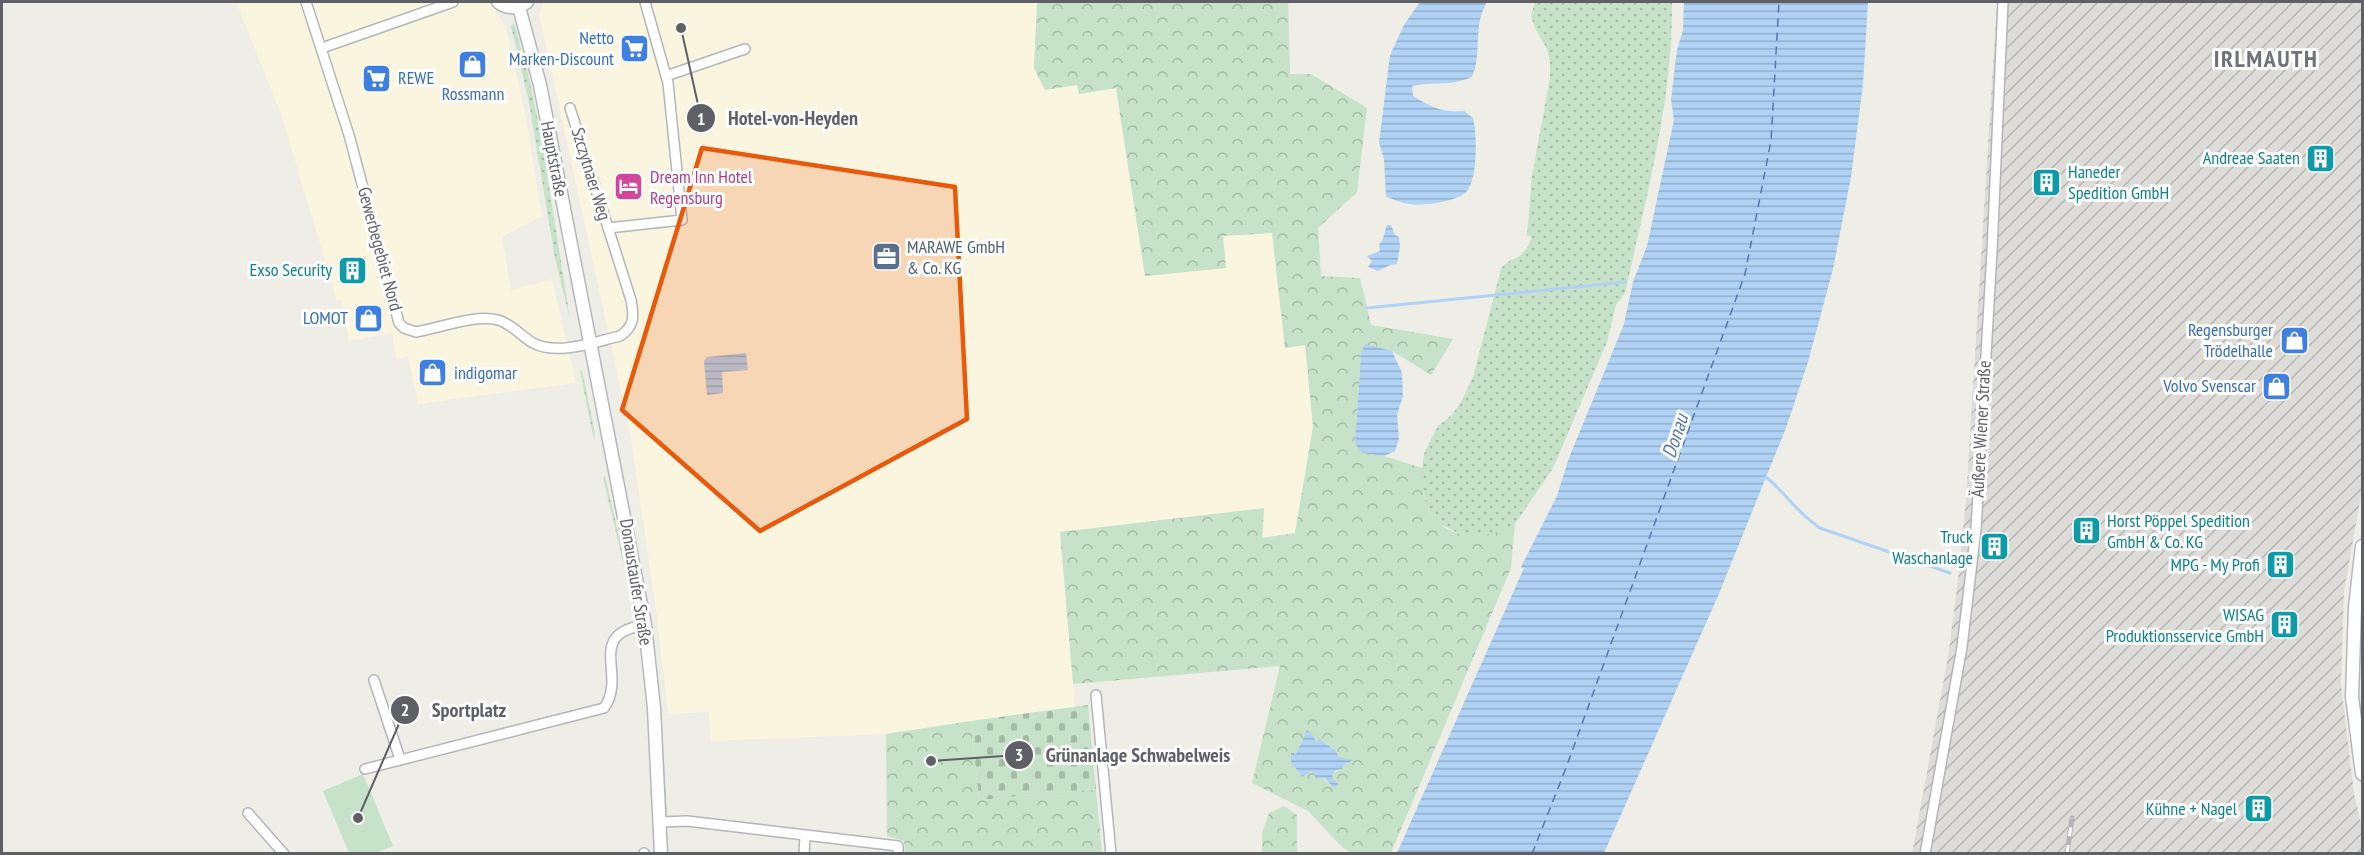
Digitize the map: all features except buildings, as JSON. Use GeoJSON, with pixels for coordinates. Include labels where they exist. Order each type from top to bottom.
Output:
{"type":"FeatureCollection","features":[{"type":"Feature","properties":{"kind":"main road"},"geometry":{"type":"LineString","coordinates":[[498,2],[505,6],[523,4]]}},
{"type":"Feature","properties":{"kind":"main road","name":"Hauptstraße"},"geometry":{"type":"LineString","coordinates":[[523,4],[585,314]]}},
{"type":"Feature","properties":{"kind":"main road","name":"Donaustaufer Straße"},"geometry":{"type":"LineString","coordinates":[[585,314],[645,625],[654,708],[661,854]]}},
{"type":"Feature","properties":{"kind":"main road"},"geometry":{"type":"LineString","coordinates":[[2362,546],[2355,607],[2352,697],[2362,774]]}},
{"type":"Feature","properties":{"kind":"street","name":"Gewerbegebiet Nord"},"geometry":{"type":"LineString","coordinates":[[306,2],[367,199],[399,323],[404,328],[416,332],[485,319],[508,324],[532,342],[558,349],[620,336],[633,324],[634,314],[612,240]]}},
{"type":"Feature","properties":{"kind":"street"},"geometry":{"type":"LineString","coordinates":[[322,48],[453,2]]}},
{"type":"Feature","properties":{"kind":"street"},"geometry":{"type":"LineString","coordinates":[[608,228],[682,220],[666,76],[645,2]]}},
{"type":"Feature","properties":{"kind":"street","name":"Äußere Wiener Straße"},"geometry":{"type":"LineString","coordinates":[[1925,854],[1962,647],[1976,529],[1992,262],[2003,2]]}},
{"type":"Feature","properties":{"kind":"street"},"geometry":{"type":"LineString","coordinates":[[666,76],[745,49]]}},
{"type":"Feature","properties":{"kind":"street","name":"Szczytnaer Weg"},"geometry":{"type":"LineString","coordinates":[[570,108],[612,240]]}},
{"type":"Feature","properties":{"kind":"street"},"geometry":{"type":"LineString","coordinates":[[365,769],[604,708],[610,700],[612,691],[611,644],[622,630],[645,625]]}},
{"type":"Feature","properties":{"kind":"street"},"geometry":{"type":"LineString","coordinates":[[374,680],[400,759]]}},
{"type":"Feature","properties":{"kind":"street"},"geometry":{"type":"LineString","coordinates":[[1096,695],[1111,854]]}},
{"type":"Feature","properties":{"kind":"street"},"geometry":{"type":"LineString","coordinates":[[248,813],[284,854]]}},
{"type":"Feature","properties":{"kind":"street"},"geometry":{"type":"LineString","coordinates":[[660,822],[687,821],[898,850]]}},
{"type":"Feature","properties":{"kind":"street"},"geometry":{"type":"LineString","coordinates":[[804,854],[805,836]]}},
{"type":"Feature","properties":{"kind":"highlighted area"},"geometry":{"type":"Polygon","coordinates":[[[702,148],[955,187],[967,419],[760,531],[622,410],[702,148]]]}},
{"type":"Feature","properties":{"kind":"shaded area"},"geometry":{"type":"Polygon","coordinates":[[[236,2],[492,2],[506,27],[525,113],[542,216],[502,237],[511,290],[552,279],[576,383],[418,404],[408,357],[396,359],[392,333],[349,341],[341,300],[337,301],[281,114],[236,2]]]}},
{"type":"Feature","properties":{"kind":"shaded area"},"geometry":{"type":"Polygon","coordinates":[[[544,2],[1037,2],[1034,68],[1077,85],[1079,94],[1116,88],[1145,276],[1226,268],[1223,236],[1272,233],[1285,347],[1305,345],[1313,427],[1295,533],[1262,538],[1264,509],[1060,532],[1075,707],[886,734],[710,741],[709,712],[668,714],[657,617],[630,432],[539,14],[544,2]]]}},
{"type":"Feature","properties":{"kind":"shaded area"},"geometry":{"type":"Polygon","coordinates":[[[1997,2],[2362,2],[2362,490],[2344,591],[2341,684],[2354,793],[2362,828],[2362,853],[1912,854],[1949,651],[1966,500],[1997,2]]]}},
{"type":"Feature","properties":{"kind":"green space"},"geometry":{"type":"Polygon","coordinates":[[[1037,2],[1288,2],[1290,74],[1311,74],[1367,108],[1357,192],[1318,228],[1321,276],[1360,278],[1371,325],[1453,339],[1431,375],[1392,351],[1365,345],[1361,353],[1355,444],[1362,453],[1384,456],[1422,468],[1424,496],[1428,510],[1445,528],[1475,536],[1505,529],[1515,524],[1511,568],[1391,853],[1351,853],[1342,847],[1308,811],[1252,783],[1280,666],[1073,684],[1060,532],[1264,508],[1262,538],[1295,533],[1313,427],[1305,345],[1285,348],[1272,233],[1223,236],[1226,268],[1145,276],[1116,88],[1079,94],[1077,85],[1045,90],[1034,68],[1037,2]],[[1303,738],[1296,754],[1292,752],[1291,762],[1302,777],[1308,771],[1312,771],[1331,786],[1332,775],[1351,760],[1339,757],[1335,750],[1321,739],[1317,743],[1303,738]]]}},
{"type":"Feature","properties":{"kind":"green space"},"geometry":{"type":"Polygon","coordinates":[[[1535,2],[1672,2],[1668,75],[1657,149],[1625,293],[1616,305],[1607,342],[1553,468],[1515,524],[1502,532],[1471,536],[1460,534],[1434,521],[1426,504],[1422,468],[1424,454],[1438,426],[1452,415],[1473,377],[1501,269],[1524,251],[1532,237],[1527,236],[1532,176],[1550,77],[1547,49],[1531,16],[1535,2]]]}},
{"type":"Feature","properties":{"kind":"green space"},"geometry":{"type":"Polygon","coordinates":[[[514,23],[530,82],[542,142],[570,319],[555,258],[529,102],[511,26],[514,23]]]}},
{"type":"Feature","properties":{"kind":"green space"},"geometry":{"type":"Polygon","coordinates":[[[582,370],[595,433],[594,440],[580,371],[582,370]]]}},
{"type":"Feature","properties":{"kind":"green space"},"geometry":{"type":"Polygon","coordinates":[[[605,476],[629,579],[627,579],[603,477],[605,476]]]}},
{"type":"Feature","properties":{"kind":"green space"},"geometry":{"type":"Polygon","coordinates":[[[657,694],[660,700],[667,812],[664,816],[657,694]]]}},
{"type":"Feature","properties":{"kind":"green space"},"geometry":{"type":"Polygon","coordinates":[[[1088,705],[1096,789],[979,800],[971,721],[1088,705]]]}},
{"type":"Feature","properties":{"kind":"green space"},"geometry":{"type":"Polygon","coordinates":[[[971,721],[979,800],[1096,789],[1102,853],[905,853],[904,841],[887,836],[886,734],[971,721]]]}},
{"type":"Feature","properties":{"kind":"green space"},"geometry":{"type":"Polygon","coordinates":[[[363,774],[393,846],[376,853],[349,853],[323,791],[363,774]]]}},
{"type":"Feature","properties":{"kind":"green space"},"geometry":{"type":"Polygon","coordinates":[[[1284,806],[1297,815],[1297,853],[1262,853],[1262,833],[1269,813],[1284,806]]]}},
{"type":"Feature","properties":{"kind":"water"},"geometry":{"type":"Polygon","coordinates":[[[1420,2],[1487,2],[1480,21],[1477,58],[1472,77],[1456,82],[1412,86],[1413,96],[1425,103],[1443,110],[1464,111],[1473,118],[1476,156],[1471,185],[1467,191],[1456,198],[1431,204],[1403,203],[1386,197],[1384,159],[1379,143],[1390,55],[1404,25],[1420,2]]]}},
{"type":"Feature","properties":{"kind":"water","name":"Donau"},"geometry":{"type":"Polygon","coordinates":[[[1684,2],[1868,2],[1863,84],[1851,177],[1833,269],[1808,362],[1786,428],[1718,596],[1604,853],[1397,853],[1524,568],[1521,567],[1557,496],[1569,458],[1624,324],[1633,282],[1647,246],[1674,120],[1671,99],[1677,50],[1683,30],[1684,2]]]}},
{"type":"Feature","properties":{"kind":"water"},"geometry":{"type":"Polygon","coordinates":[[[1387,225],[1391,225],[1395,235],[1399,237],[1397,264],[1378,271],[1368,267],[1372,261],[1367,256],[1380,251],[1379,245],[1387,225]]]}},
{"type":"Feature","properties":{"kind":"water"},"geometry":{"type":"Polygon","coordinates":[[[1365,344],[1392,351],[1402,373],[1403,396],[1397,415],[1399,439],[1395,451],[1384,456],[1362,453],[1355,444],[1361,353],[1365,344]]]}},
{"type":"Feature","properties":{"kind":"water"},"geometry":{"type":"Polygon","coordinates":[[[746,353],[748,370],[722,372],[723,393],[707,395],[704,361],[707,357],[746,353]]]}},
{"type":"Feature","properties":{"kind":"water"},"geometry":{"type":"Polygon","coordinates":[[[1307,730],[1313,735],[1316,743],[1320,739],[1335,750],[1339,757],[1353,760],[1332,775],[1338,785],[1334,788],[1324,778],[1316,778],[1312,771],[1308,771],[1311,775],[1306,774],[1302,777],[1291,762],[1291,752],[1296,754],[1307,730]]]}},
{"type":"Feature","properties":{"kind":"waterway"},"geometry":{"type":"LineString","coordinates":[[1367,308],[1625,282]]}},
{"type":"Feature","properties":{"kind":"waterway"},"geometry":{"type":"LineString","coordinates":[[1766,477],[1820,528],[1950,573]]}},
{"type":"Feature","properties":{"kind":"ferry route"},"geometry":{"type":"LineString","coordinates":[[1532,854],[1566,768],[1745,274],[1771,141],[1779,2]]}},
{"type":"Feature","properties":{"kind":"railway"},"geometry":{"type":"LineString","coordinates":[[2067,854],[2072,818]]}},
{"type":"Feature","properties":{"kind":"place","name":"Hotel-von-Heyden"},"geometry":{"type":"Point","coordinates":[681,28]}},
{"type":"Feature","properties":{"kind":"place","name":"Netto Marken-Discount"},"geometry":{"type":"Point","coordinates":[635,48]}},
{"type":"Feature","properties":{"kind":"place","name":"Rossmann"},"geometry":{"type":"Point","coordinates":[473,65]}},
{"type":"Feature","properties":{"kind":"place","name":"REWE"},"geometry":{"type":"Point","coordinates":[377,78]}},
{"type":"Feature","properties":{"kind":"place","name":"Andreae Saaten"},"geometry":{"type":"Point","coordinates":[2321,158]}},
{"type":"Feature","properties":{"kind":"place","name":"Haneder Spedition GmbH"},"geometry":{"type":"Point","coordinates":[2047,182]}},
{"type":"Feature","properties":{"kind":"place","name":"Dream Inn Hotel Regensburg"},"geometry":{"type":"Point","coordinates":[629,187]}},
{"type":"Feature","properties":{"kind":"place","name":"MARAWE GmbH & Co. KG"},"geometry":{"type":"Point","coordinates":[886,257]}},
{"type":"Feature","properties":{"kind":"place","name":"Exso Security"},"geometry":{"type":"Point","coordinates":[353,270]}},
{"type":"Feature","properties":{"kind":"place","name":"LOMOT"},"geometry":{"type":"Point","coordinates":[369,318]}},
{"type":"Feature","properties":{"kind":"place","name":"Regensburger Trödelhalle"},"geometry":{"type":"Point","coordinates":[2294,340]}},
{"type":"Feature","properties":{"kind":"place","name":"indigomar"},"geometry":{"type":"Point","coordinates":[433,373]}},
{"type":"Feature","properties":{"kind":"place","name":"Volvo Svenscar"},"geometry":{"type":"Point","coordinates":[2277,386]}},
{"type":"Feature","properties":{"kind":"place","name":"Horst Pöppel Spedition GmbH & Co. KG"},"geometry":{"type":"Point","coordinates":[2086,531]}},
{"type":"Feature","properties":{"kind":"place","name":"Truck Waschanlage"},"geometry":{"type":"Point","coordinates":[1994,547]}},
{"type":"Feature","properties":{"kind":"place","name":"MPG - My Profi"},"geometry":{"type":"Point","coordinates":[2281,565]}},
{"type":"Feature","properties":{"kind":"place","name":"WISAG Produktionsservice GmbH"},"geometry":{"type":"Point","coordinates":[2285,625]}},
{"type":"Feature","properties":{"kind":"place","name":"Grünanlage Schwabelweis"},"geometry":{"type":"Point","coordinates":[931,761]}},
{"type":"Feature","properties":{"kind":"place","name":"Kühne + Nagel"},"geometry":{"type":"Point","coordinates":[2258,809]}},
{"type":"Feature","properties":{"kind":"place","name":"Sportplatz"},"geometry":{"type":"Point","coordinates":[358,818]}},
{"type":"Feature","properties":{"kind":"district","name":"IRLMAUTH"},"geometry":{"type":"Point","coordinates":[2266,59]}}]}
